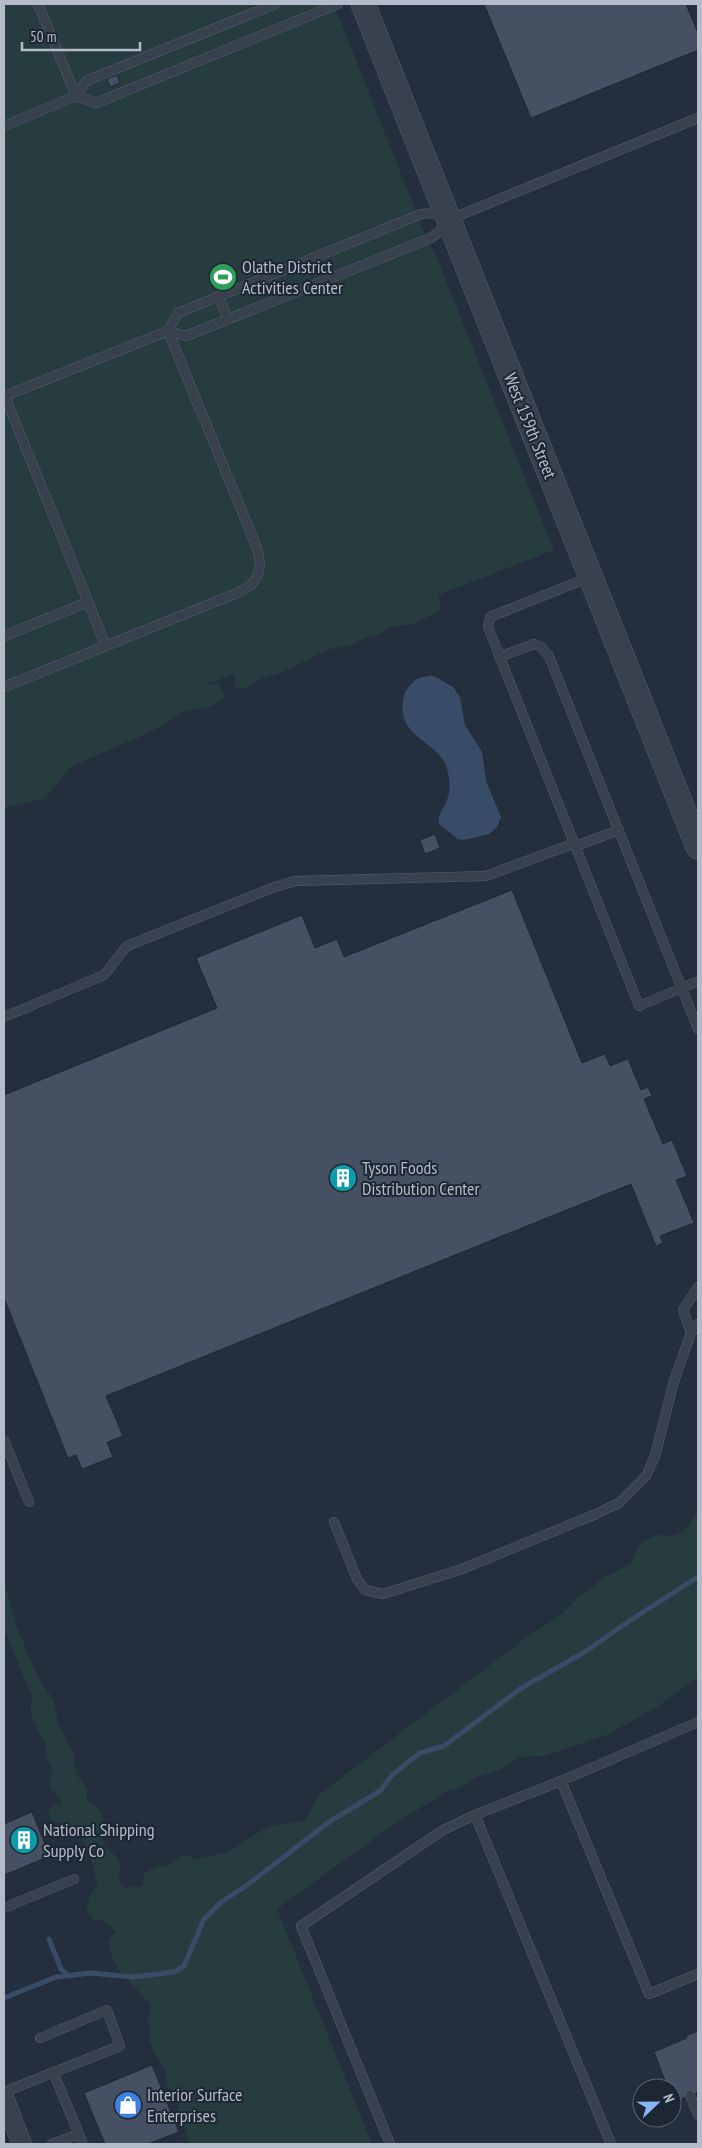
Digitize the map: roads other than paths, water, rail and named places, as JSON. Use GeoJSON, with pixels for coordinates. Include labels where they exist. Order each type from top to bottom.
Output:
{"type":"FeatureCollection","features":[{"type":"Feature","properties":{"kind":"street","name":"West 159th Street"},"geometry":{"type":"LineString","coordinates":[[363,4],[698,847]]}},
{"type":"Feature","properties":{"kind":"street"},"geometry":{"type":"LineString","coordinates":[[4,2098],[22,2144]]}},
{"type":"Feature","properties":{"kind":"lane"},"geometry":{"type":"LineString","coordinates":[[38,4],[76,96],[96,103],[338,4]]}},
{"type":"Feature","properties":{"kind":"lane"},"geometry":{"type":"LineString","coordinates":[[4,126],[76,96],[86,81],[275,4]]}},
{"type":"Feature","properties":{"kind":"lane"},"geometry":{"type":"LineString","coordinates":[[106,646],[4,395],[168,331],[186,336],[431,238],[440,231],[448,220],[698,118]]}},
{"type":"Feature","properties":{"kind":"lane"},"geometry":{"type":"LineString","coordinates":[[168,331],[178,314],[421,214],[433,213],[448,220]]}},
{"type":"Feature","properties":{"kind":"lane"},"geometry":{"type":"LineString","coordinates":[[219,297],[228,319]]}},
{"type":"Feature","properties":{"kind":"lane"},"geometry":{"type":"LineString","coordinates":[[4,687],[242,592],[257,579],[260,569],[260,558],[257,548],[168,331]]}},
{"type":"Feature","properties":{"kind":"lane"},"geometry":{"type":"LineString","coordinates":[[590,576],[490,617],[488,626],[640,1006],[698,981]]}},
{"type":"Feature","properties":{"kind":"lane"},"geometry":{"type":"LineString","coordinates":[[4,636],[88,602]]}},
{"type":"Feature","properties":{"kind":"lane"},"geometry":{"type":"LineString","coordinates":[[499,657],[534,644],[541,647],[549,656],[698,1029]]}},
{"type":"Feature","properties":{"kind":"lane"},"geometry":{"type":"LineString","coordinates":[[4,1017],[104,975],[127,946],[272,888],[295,881],[486,876],[619,830]]}},
{"type":"Feature","properties":{"kind":"lane"},"geometry":{"type":"LineString","coordinates":[[691,1333],[683,1310],[698,1288]]}},
{"type":"Feature","properties":{"kind":"lane"},"geometry":{"type":"LineString","coordinates":[[334,1522],[357,1579],[365,1590],[383,1594],[462,1569],[619,1503],[646,1476],[655,1456],[674,1381],[691,1333],[698,1324]]}},
{"type":"Feature","properties":{"kind":"lane"},"geometry":{"type":"LineString","coordinates":[[4,1440],[29,1502]]}},
{"type":"Feature","properties":{"kind":"lane"},"geometry":{"type":"LineString","coordinates":[[390,2144],[301,1926],[443,1830],[475,1814],[562,1781],[698,1722]]}},
{"type":"Feature","properties":{"kind":"lane"},"geometry":{"type":"LineString","coordinates":[[562,1781],[649,1994],[698,1974]]}},
{"type":"Feature","properties":{"kind":"lane"},"geometry":{"type":"LineString","coordinates":[[475,1814],[611,2144]]}},
{"type":"Feature","properties":{"kind":"lane"},"geometry":{"type":"LineString","coordinates":[[4,1908],[74,1879]]}},
{"type":"Feature","properties":{"kind":"lane"},"geometry":{"type":"LineString","coordinates":[[4,2092],[120,2046],[106,2010],[40,2038]]}},
{"type":"Feature","properties":{"kind":"lane"},"geometry":{"type":"LineString","coordinates":[[53,2072],[83,2144]]}},
{"type":"Feature","properties":{"kind":"lane"},"geometry":{"type":"LineString","coordinates":[[690,2095],[698,2115]]}},
{"type":"Feature","properties":{"kind":"lane"},"geometry":{"type":"LineString","coordinates":[[52,2144],[79,2134]]}},
{"type":"Feature","properties":{"kind":"water"},"geometry":{"type":"Polygon","coordinates":[[[426,676],[434,676],[453,687],[460,697],[465,725],[482,752],[486,781],[501,817],[497,827],[489,834],[464,840],[458,839],[439,824],[440,814],[449,793],[447,769],[437,752],[406,724],[403,714],[404,695],[413,682],[426,676]]]}},
{"type":"Feature","properties":{"kind":"waterway"},"geometry":{"type":"LineString","coordinates":[[4,1998],[56,1977],[91,1973],[133,1977],[174,1972],[184,1966],[204,1919],[221,1902],[246,1886],[329,1822],[380,1791],[393,1774],[420,1753],[444,1746],[520,1689],[588,1650],[698,1577]]}},
{"type":"Feature","properties":{"kind":"waterway"},"geometry":{"type":"LineString","coordinates":[[49,1939],[61,1969],[69,1976]]}},
{"type":"Feature","properties":{"kind":"place","name":"Olathe District Activities Center"},"geometry":{"type":"Point","coordinates":[223,277]}},
{"type":"Feature","properties":{"kind":"place","name":"Tyson Foods Distribution Center"},"geometry":{"type":"Point","coordinates":[343,1178]}},
{"type":"Feature","properties":{"kind":"place","name":"National Shipping Supply Co"},"geometry":{"type":"Point","coordinates":[24,1840]}},
{"type":"Feature","properties":{"kind":"place","name":"Interior Surface Enterprises"},"geometry":{"type":"Point","coordinates":[128,2105]}}]}
